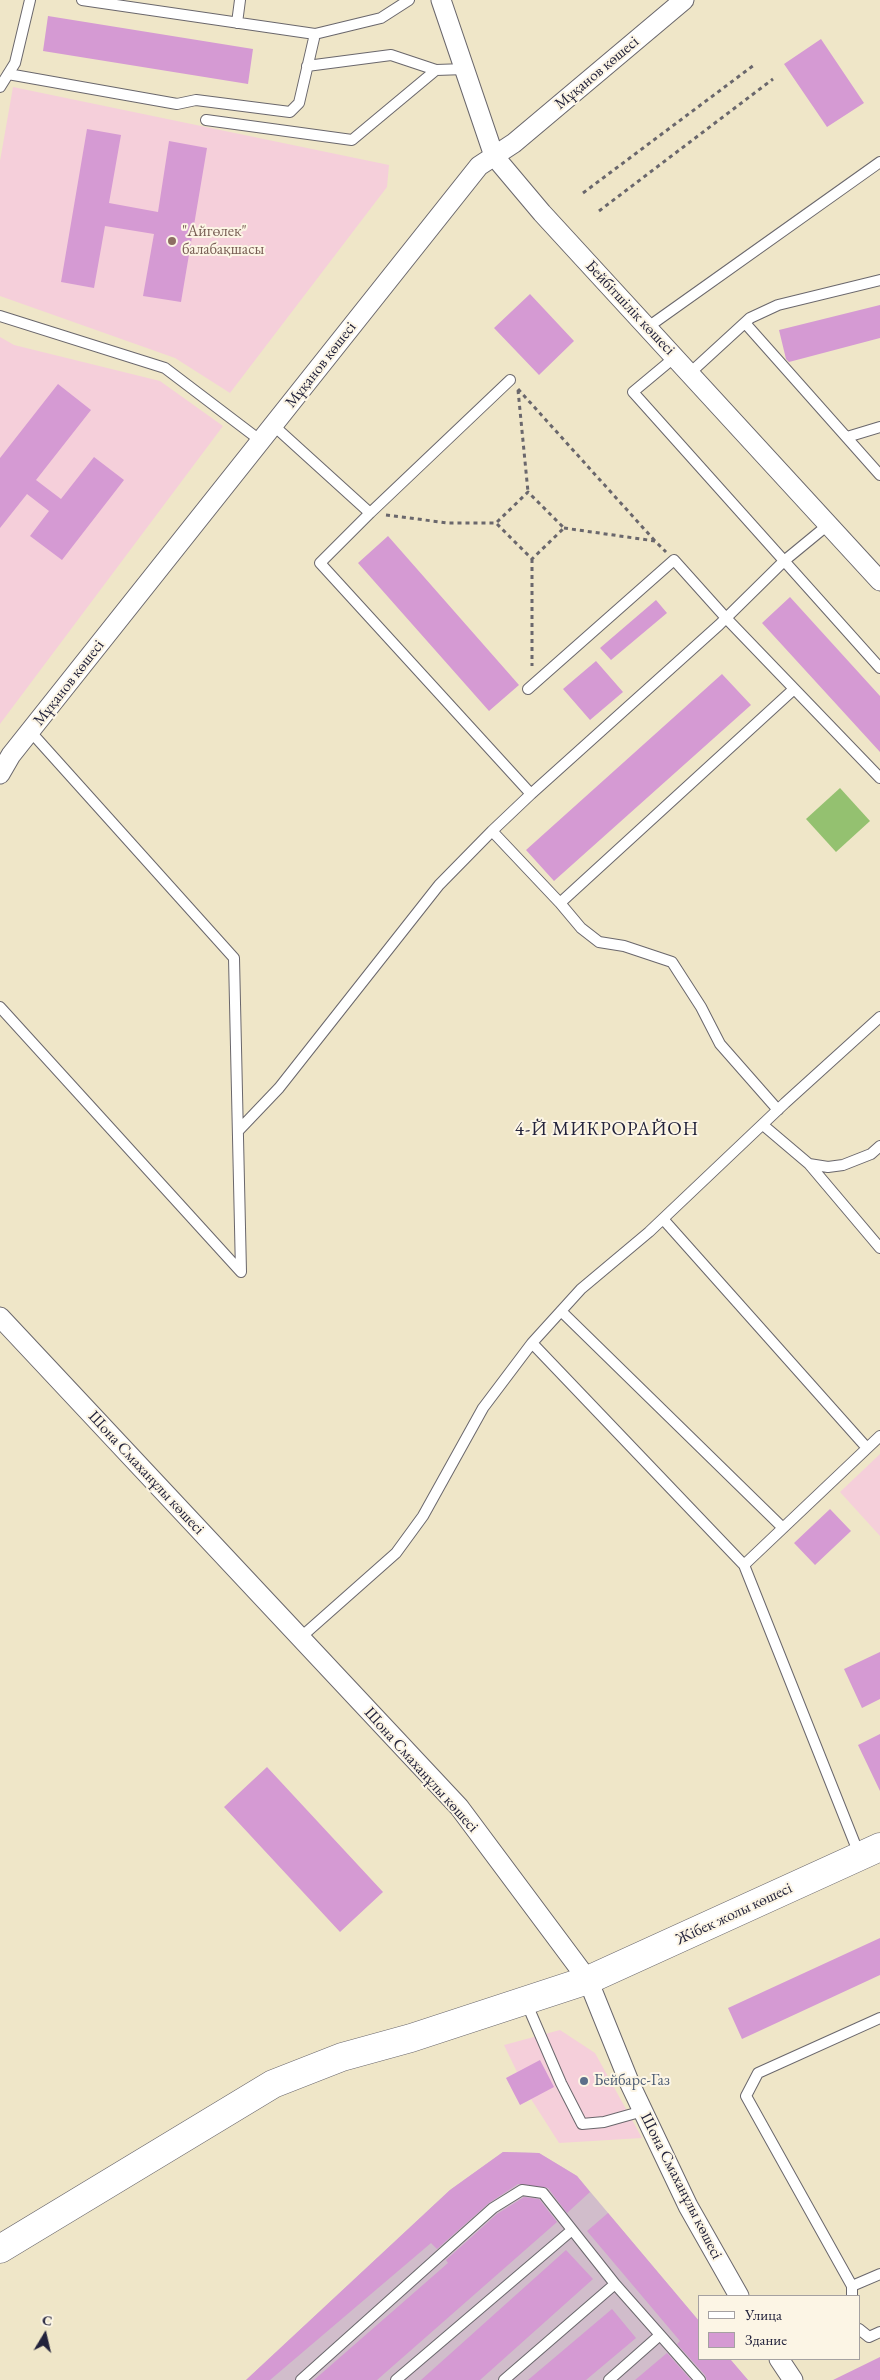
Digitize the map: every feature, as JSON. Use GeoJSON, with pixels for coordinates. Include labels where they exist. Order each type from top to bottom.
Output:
{"type":"FeatureCollection","features":[{"type":"Feature","properties":{"kind":"main road","name":"Жібек жолы көшесі"},"geometry":{"type":"LineString","coordinates":[[0,2249],[272,2084],[342,2057],[412,2038],[588,1980],[870,1852]]}},
{"type":"Feature","properties":{"kind":"street","name":"Бейбітшілік көшесі"},"geometry":{"type":"LineString","coordinates":[[441,0],[494,156],[542,213],[880,580]]}},
{"type":"Feature","properties":{"kind":"street","name":"Мұқанов көшесі"},"geometry":{"type":"LineString","coordinates":[[0,774],[30,731],[479,166],[514,143],[684,0]]}},
{"type":"Feature","properties":{"kind":"street","name":"Шона Смаханұлы көшесі"},"geometry":{"type":"LineString","coordinates":[[0,1317],[459,1807],[588,1980],[643,2112],[688,2206],[738,2295]]}},
{"type":"Feature","properties":{"kind":"street"},"geometry":{"type":"LineString","coordinates":[[781,2360],[793,2380]]}},
{"type":"Feature","properties":{"kind":"lane"},"geometry":{"type":"LineString","coordinates":[[0,87],[15,63],[30,0]]}},
{"type":"Feature","properties":{"kind":"lane"},"geometry":{"type":"LineString","coordinates":[[82,0],[122,3],[314,34],[381,18],[409,0]]}},
{"type":"Feature","properties":{"kind":"lane"},"geometry":{"type":"LineString","coordinates":[[237,22],[240,0]]}},
{"type":"Feature","properties":{"kind":"lane"},"geometry":{"type":"LineString","coordinates":[[8,74],[177,104],[196,100],[290,112],[299,103],[314,34]]}},
{"type":"Feature","properties":{"kind":"lane"},"geometry":{"type":"LineString","coordinates":[[307,66],[391,55],[436,70],[464,70]]}},
{"type":"Feature","properties":{"kind":"lane"},"geometry":{"type":"LineString","coordinates":[[206,120],[352,140],[436,70]]}},
{"type":"Feature","properties":{"kind":"lane"},"geometry":{"type":"LineString","coordinates":[[648,327],[880,162]]}},
{"type":"Feature","properties":{"kind":"lane"},"geometry":{"type":"LineString","coordinates":[[690,373],[750,318],[778,305],[880,280]]}},
{"type":"Feature","properties":{"kind":"lane"},"geometry":{"type":"LineString","coordinates":[[0,316],[165,368],[261,441]]}},
{"type":"Feature","properties":{"kind":"lane"},"geometry":{"type":"LineString","coordinates":[[744,323],[880,475]]}},
{"type":"Feature","properties":{"kind":"lane"},"geometry":{"type":"LineString","coordinates":[[675,357],[633,392],[880,668]]}},
{"type":"Feature","properties":{"kind":"lane"},"geometry":{"type":"LineString","coordinates":[[510,380],[320,562],[531,794]]}},
{"type":"Feature","properties":{"kind":"lane"},"geometry":{"type":"LineString","coordinates":[[273,425],[370,513]]}},
{"type":"Feature","properties":{"kind":"lane"},"geometry":{"type":"LineString","coordinates":[[847,437],[880,428]]}},
{"type":"Feature","properties":{"kind":"lane"},"geometry":{"type":"LineString","coordinates":[[238,1131],[278,1088],[439,885],[531,794],[726,618],[784,561],[828,524]]}},
{"type":"Feature","properties":{"kind":"lane"},"geometry":{"type":"LineString","coordinates":[[528,689],[674,560],[726,618],[880,778]]}},
{"type":"Feature","properties":{"kind":"lane"},"geometry":{"type":"LineString","coordinates":[[560,903],[794,689]]}},
{"type":"Feature","properties":{"kind":"lane"},"geometry":{"type":"LineString","coordinates":[[0,1007],[241,1272],[234,958],[30,731]]}},
{"type":"Feature","properties":{"kind":"lane"},"geometry":{"type":"LineString","coordinates":[[492,831],[581,928],[599,942],[624,946],[672,962],[701,1007],[720,1044],[778,1110]]}},
{"type":"Feature","properties":{"kind":"lane"},"geometry":{"type":"LineString","coordinates":[[300,1638],[396,1553],[423,1516],[483,1408],[532,1343],[581,1289],[663,1219],[880,1017]]}},
{"type":"Feature","properties":{"kind":"lane"},"geometry":{"type":"LineString","coordinates":[[763,1125],[809,1164],[880,1248]]}},
{"type":"Feature","properties":{"kind":"lane"},"geometry":{"type":"LineString","coordinates":[[809,1164],[828,1167],[843,1165],[872,1154],[880,1146]]}},
{"type":"Feature","properties":{"kind":"lane"},"geometry":{"type":"LineString","coordinates":[[663,1219],[867,1448]]}},
{"type":"Feature","properties":{"kind":"lane"},"geometry":{"type":"LineString","coordinates":[[561,1311],[783,1528]]}},
{"type":"Feature","properties":{"kind":"lane"},"geometry":{"type":"LineString","coordinates":[[532,1343],[744,1565],[870,1852]]}},
{"type":"Feature","properties":{"kind":"lane"},"geometry":{"type":"LineString","coordinates":[[744,1565],[880,1436]]}},
{"type":"Feature","properties":{"kind":"lane"},"geometry":{"type":"LineString","coordinates":[[526,2001],[561,2083],[582,2124],[604,2122],[643,2112]]}},
{"type":"Feature","properties":{"kind":"lane"},"geometry":{"type":"LineString","coordinates":[[880,2018],[758,2073],[746,2096],[852,2291],[880,2274]]}},
{"type":"Feature","properties":{"kind":"lane"},"geometry":{"type":"LineString","coordinates":[[301,2380],[494,2208],[522,2190],[543,2194],[616,2284],[700,2380]]}},
{"type":"Feature","properties":{"kind":"lane"},"geometry":{"type":"LineString","coordinates":[[396,2380],[572,2230]]}},
{"type":"Feature","properties":{"kind":"lane"},"geometry":{"type":"LineString","coordinates":[[504,2380],[616,2284]]}},
{"type":"Feature","properties":{"kind":"lane"},"geometry":{"type":"LineString","coordinates":[[860,2330],[869,2337],[880,2332]]}},
{"type":"Feature","properties":{"kind":"lane"},"geometry":{"type":"LineString","coordinates":[[609,2380],[660,2335]]}},
{"type":"Feature","properties":{"kind":"path"},"geometry":{"type":"LineString","coordinates":[[583,194],[754,65]]}},
{"type":"Feature","properties":{"kind":"path"},"geometry":{"type":"LineString","coordinates":[[599,211],[773,79]]}},
{"type":"Feature","properties":{"kind":"path"},"geometry":{"type":"LineString","coordinates":[[510,380],[674,560]]}},
{"type":"Feature","properties":{"kind":"path"},"geometry":{"type":"LineString","coordinates":[[518,388],[521,442],[528,492],[564,528],[655,541]]}},
{"type":"Feature","properties":{"kind":"path"},"geometry":{"type":"LineString","coordinates":[[370,513],[448,523],[496,523],[528,492]]}},
{"type":"Feature","properties":{"kind":"path"},"geometry":{"type":"LineString","coordinates":[[496,523],[532,559],[532,668],[528,689]]}},
{"type":"Feature","properties":{"kind":"path"},"geometry":{"type":"LineString","coordinates":[[532,559],[564,528]]}},
{"type":"Feature","properties":{"kind":"shaded area","name":"\"Айгөлек\" балабақшасы"},"geometry":{"type":"Polygon","coordinates":[[[13,87],[389,165],[387,187],[230,393],[175,358],[0,296],[0,161],[13,87]]]}},
{"type":"Feature","properties":{"kind":"shaded area"},"geometry":{"type":"Polygon","coordinates":[[[0,337],[14,345],[160,381],[223,426],[0,724],[0,337]]]}},
{"type":"Feature","properties":{"kind":"shaded area"},"geometry":{"type":"Polygon","coordinates":[[[880,1454],[880,1536],[840,1492],[880,1454]]]}},
{"type":"Feature","properties":{"kind":"shaded area"},"geometry":{"type":"Polygon","coordinates":[[[560,2030],[595,2053],[642,2138],[559,2143],[531,2099],[520,2105],[506,2078],[517,2072],[504,2045],[560,2030]]]}},
{"type":"Feature","properties":{"kind":"shaded area"},"geometry":{"type":"Polygon","coordinates":[[[503,2152],[539,2153],[577,2176],[698,2320],[698,2360],[731,2360],[748,2380],[246,2380],[450,2190],[503,2152]]]}},
{"type":"Feature","properties":{"kind":"green space"},"geometry":{"type":"Polygon","coordinates":[[[840,788],[870,821],[836,852],[806,819],[840,788]]]}},
{"type":"Feature","properties":{"kind":"building"},"geometry":{"type":"Polygon","coordinates":[[[48,16],[253,49],[248,84],[43,51],[48,16]]]}},
{"type":"Feature","properties":{"kind":"building"},"geometry":{"type":"Polygon","coordinates":[[[821,39],[864,103],[827,127],[784,64],[821,39]]]}},
{"type":"Feature","properties":{"kind":"building"},"geometry":{"type":"Polygon","coordinates":[[[87,129],[121,135],[109,203],[158,212],[169,141],[207,148],[181,302],[143,296],[154,234],[105,226],[94,288],[61,282],[87,129]]]}},
{"type":"Feature","properties":{"kind":"building"},"geometry":{"type":"Polygon","coordinates":[[[530,294],[574,341],[539,375],[494,328],[530,294]]]}},
{"type":"Feature","properties":{"kind":"building"},"geometry":{"type":"Polygon","coordinates":[[[880,305],[880,338],[789,362],[786,359],[779,330],[880,305]]]}},
{"type":"Feature","properties":{"kind":"building"},"geometry":{"type":"Polygon","coordinates":[[[58,384],[91,410],[36,480],[61,499],[94,457],[124,480],[62,560],[30,536],[49,511],[27,494],[0,528],[0,458],[58,384]]]}},
{"type":"Feature","properties":{"kind":"building"},"geometry":{"type":"Polygon","coordinates":[[[388,536],[519,685],[489,711],[358,563],[388,536]]]}},
{"type":"Feature","properties":{"kind":"building"},"geometry":{"type":"Polygon","coordinates":[[[790,597],[880,696],[880,752],[762,623],[790,597]]]}},
{"type":"Feature","properties":{"kind":"building"},"geometry":{"type":"Polygon","coordinates":[[[656,600],[667,613],[611,660],[600,648],[656,600]]]}},
{"type":"Feature","properties":{"kind":"building"},"geometry":{"type":"Polygon","coordinates":[[[596,661],[623,692],[590,720],[563,689],[596,661]]]}},
{"type":"Feature","properties":{"kind":"building"},"geometry":{"type":"Polygon","coordinates":[[[722,674],[751,705],[554,881],[526,850],[722,674]]]}},
{"type":"Feature","properties":{"kind":"building"},"geometry":{"type":"Polygon","coordinates":[[[830,1509],[851,1531],[815,1565],[794,1543],[830,1509]]]}},
{"type":"Feature","properties":{"kind":"building"},"geometry":{"type":"Polygon","coordinates":[[[880,1652],[880,1699],[862,1708],[844,1669],[880,1652]]]}},
{"type":"Feature","properties":{"kind":"building"},"geometry":{"type":"Polygon","coordinates":[[[880,1734],[880,1791],[858,1745],[880,1734]]]}},
{"type":"Feature","properties":{"kind":"building"},"geometry":{"type":"Polygon","coordinates":[[[267,1767],[383,1892],[340,1932],[224,1807],[267,1767]]]}},
{"type":"Feature","properties":{"kind":"building"},"geometry":{"type":"Polygon","coordinates":[[[880,1938],[880,1975],[742,2039],[728,2008],[880,1938]]]}},
{"type":"Feature","properties":{"kind":"building"},"geometry":{"type":"Polygon","coordinates":[[[540,2060],[554,2087],[520,2105],[506,2078],[540,2060]]]}},
{"type":"Feature","properties":{"kind":"building"},"geometry":{"type":"Polygon","coordinates":[[[503,2152],[539,2153],[577,2176],[590,2192],[567,2213],[548,2188],[518,2184],[489,2203],[437,2249],[431,2243],[270,2380],[246,2380],[450,2190],[503,2152]]]}},
{"type":"Feature","properties":{"kind":"building"},"geometry":{"type":"Polygon","coordinates":[[[524,2197],[539,2199],[557,2222],[377,2380],[314,2380],[448,2263],[446,2260],[497,2214],[524,2197]]]}},
{"type":"Feature","properties":{"kind":"building"},"geometry":{"type":"Polygon","coordinates":[[[608,2213],[698,2320],[698,2360],[731,2360],[748,2380],[707,2380],[705,2375],[677,2344],[680,2341],[587,2231],[608,2213]]]}},
{"type":"Feature","properties":{"kind":"building"},"geometry":{"type":"Polygon","coordinates":[[[566,2250],[593,2279],[480,2380],[421,2380],[566,2250]]]}},
{"type":"Feature","properties":{"kind":"building"},"geometry":{"type":"Polygon","coordinates":[[[612,2309],[636,2338],[586,2380],[528,2380],[612,2309]]]}},
{"type":"Feature","properties":{"kind":"building"},"geometry":{"type":"Polygon","coordinates":[[[667,2353],[691,2380],[635,2380],[667,2353]]]}},
{"type":"Feature","properties":{"kind":"building"},"geometry":{"type":"Polygon","coordinates":[[[880,2357],[880,2380],[833,2380],[880,2357]]]}},
{"type":"Feature","properties":{"kind":"place","name":"\"Айгөлек\" балабақшасы"},"geometry":{"type":"Point","coordinates":[172,241]}},
{"type":"Feature","properties":{"kind":"place","name":"Бейбарс-Газ"},"geometry":{"type":"Point","coordinates":[584,2081]}},
{"type":"Feature","properties":{"kind":"district","name":"4-Й МИКРОРАЙОН"},"geometry":{"type":"Point","coordinates":[607,1130]}}]}
